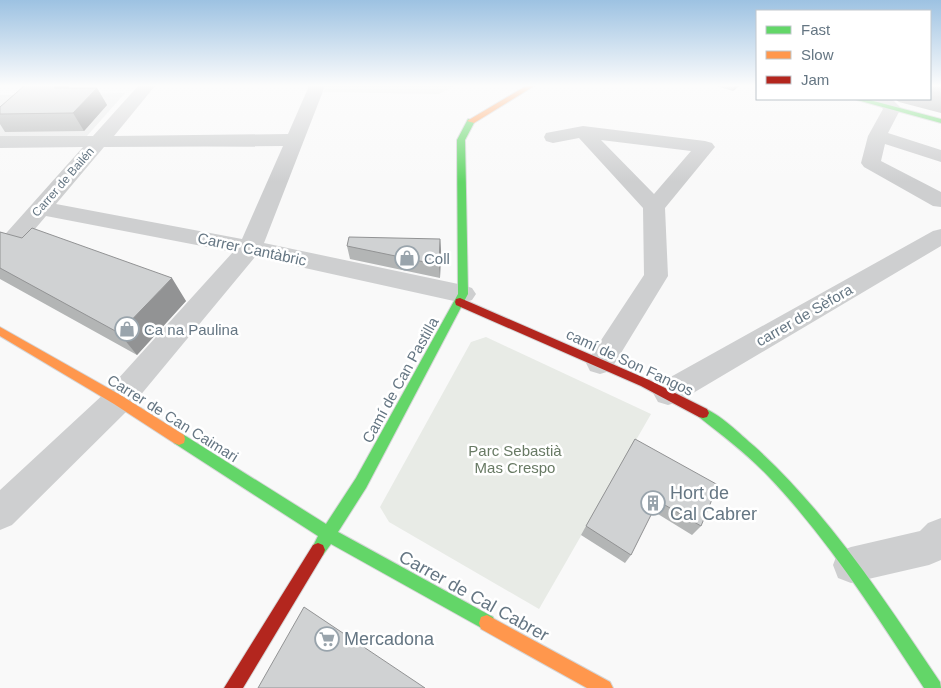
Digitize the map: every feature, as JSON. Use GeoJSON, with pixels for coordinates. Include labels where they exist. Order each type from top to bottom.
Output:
{"type":"FeatureCollection","features":[{"type":"Feature","properties":{"kind":"street","name":"Carrer de Bailén"},"geometry":{"type":"LineString","coordinates":[[0,255],[118,118]]}},
{"type":"Feature","properties":{"kind":"street"},"geometry":{"type":"LineString","coordinates":[[0,513],[76,438],[118,400],[250,248],[303,118]]}},
{"type":"Feature","properties":{"kind":"street","name":"Camí de Can Pastilla"},"geometry":{"type":"LineString","coordinates":[[233,688],[361,483],[462,298],[461,140],[472,120],[475,118]]}},
{"type":"Feature","properties":{"kind":"street"},"geometry":{"type":"LineString","coordinates":[[882,118],[876,136],[871,163],[941,201]]}},
{"type":"Feature","properties":{"kind":"street"},"geometry":{"type":"LineString","coordinates":[[583,132],[654,207],[656,276],[600,363]]}},
{"type":"Feature","properties":{"kind":"street"},"geometry":{"type":"LineString","coordinates":[[553,137],[583,132],[711,141],[654,207]]}},
{"type":"Feature","properties":{"kind":"street"},"geometry":{"type":"LineString","coordinates":[[876,136],[941,156]]}},
{"type":"Feature","properties":{"kind":"street"},"geometry":{"type":"LineString","coordinates":[[0,142],[294,140]]}},
{"type":"Feature","properties":{"kind":"street","name":"Carrer Cantàbric"},"geometry":{"type":"LineString","coordinates":[[41,208],[250,248],[462,298]]}},
{"type":"Feature","properties":{"kind":"street","name":"carrer de Sèfora"},"geometry":{"type":"LineString","coordinates":[[668,393],[941,236]]}},
{"type":"Feature","properties":{"kind":"street","name":"camí de Son Fangos"},"geometry":{"type":"LineString","coordinates":[[462,298],[668,393],[713,420],[751,451],[801,501],[851,565],[934,688]]}},
{"type":"Feature","properties":{"kind":"street","name":"Carrer de Can Caimari"},"geometry":{"type":"LineString","coordinates":[[0,331],[118,400],[328,534]]}},
{"type":"Feature","properties":{"kind":"street","name":"Carrer de Cal Cabrer"},"geometry":{"type":"LineString","coordinates":[[328,534],[604,688]]}},
{"type":"Feature","properties":{"kind":"street"},"geometry":{"type":"LineString","coordinates":[[851,565],[929,547],[941,536]]}},
{"type":"Feature","properties":{"kind":"shaded area"},"geometry":{"type":"Polygon","coordinates":[[[0,118],[103,118],[86,137],[0,138],[0,118]]]}},
{"type":"Feature","properties":{"kind":"green space","name":"Parc Sebastià Mas Crespo"},"geometry":{"type":"Polygon","coordinates":[[[486,337],[651,414],[539,609],[389,522],[380,507],[471,342],[486,337]]]}},
{"type":"Feature","properties":{"kind":"building","name":"Ca na Paulina"},"geometry":{"type":"Polygon","coordinates":[[[32,228],[172,278],[119,333],[0,268],[0,232],[22,238],[32,228]]]}},
{"type":"Feature","properties":{"kind":"building"},"geometry":{"type":"Polygon","coordinates":[[[349,237],[440,239],[439,265],[347,246],[349,237]]]}},
{"type":"Feature","properties":{"kind":"building","name":"Hort de Cal Cabrer"},"geometry":{"type":"Polygon","coordinates":[[[635,439],[718,485],[701,526],[658,501],[631,555],[586,526],[635,439]]]}},
{"type":"Feature","properties":{"kind":"building"},"geometry":{"type":"Polygon","coordinates":[[[304,607],[425,688],[258,688],[304,607]]]}},
{"type":"Feature","properties":{"kind":"traffic: fast"},"geometry":{"type":"LineString","coordinates":[[930,118],[941,121]]}},
{"type":"Feature","properties":{"kind":"traffic: fast"},"geometry":{"type":"LineString","coordinates":[[318,550],[361,483],[463,294],[461,140],[471,121]]}},
{"type":"Feature","properties":{"kind":"traffic: fast"},"geometry":{"type":"LineString","coordinates":[[703,413],[739,441],[772,471],[803,504],[858,576],[934,688]]}},
{"type":"Feature","properties":{"kind":"traffic: fast"},"geometry":{"type":"LineString","coordinates":[[179,439],[328,534],[487,623]]}},
{"type":"Feature","properties":{"kind":"traffic: slow"},"geometry":{"type":"LineString","coordinates":[[471,121],[476,118]]}},
{"type":"Feature","properties":{"kind":"traffic: slow"},"geometry":{"type":"LineString","coordinates":[[0,331],[118,400],[179,439]]}},
{"type":"Feature","properties":{"kind":"traffic: slow"},"geometry":{"type":"LineString","coordinates":[[487,623],[604,688]]}},
{"type":"Feature","properties":{"kind":"traffic: jam"},"geometry":{"type":"LineString","coordinates":[[460,302],[645,383],[703,413]]}},
{"type":"Feature","properties":{"kind":"traffic: jam"},"geometry":{"type":"LineString","coordinates":[[233,688],[318,550]]}},
{"type":"Feature","properties":{"kind":"place","name":"Coll"},"geometry":{"type":"Point","coordinates":[407,258]}},
{"type":"Feature","properties":{"kind":"place","name":"Ca na Paulina"},"geometry":{"type":"Point","coordinates":[127,329]}},
{"type":"Feature","properties":{"kind":"place","name":"Hort de Cal Cabrer"},"geometry":{"type":"Point","coordinates":[653,503]}},
{"type":"Feature","properties":{"kind":"place","name":"Mercadona"},"geometry":{"type":"Point","coordinates":[327,639]}}]}
